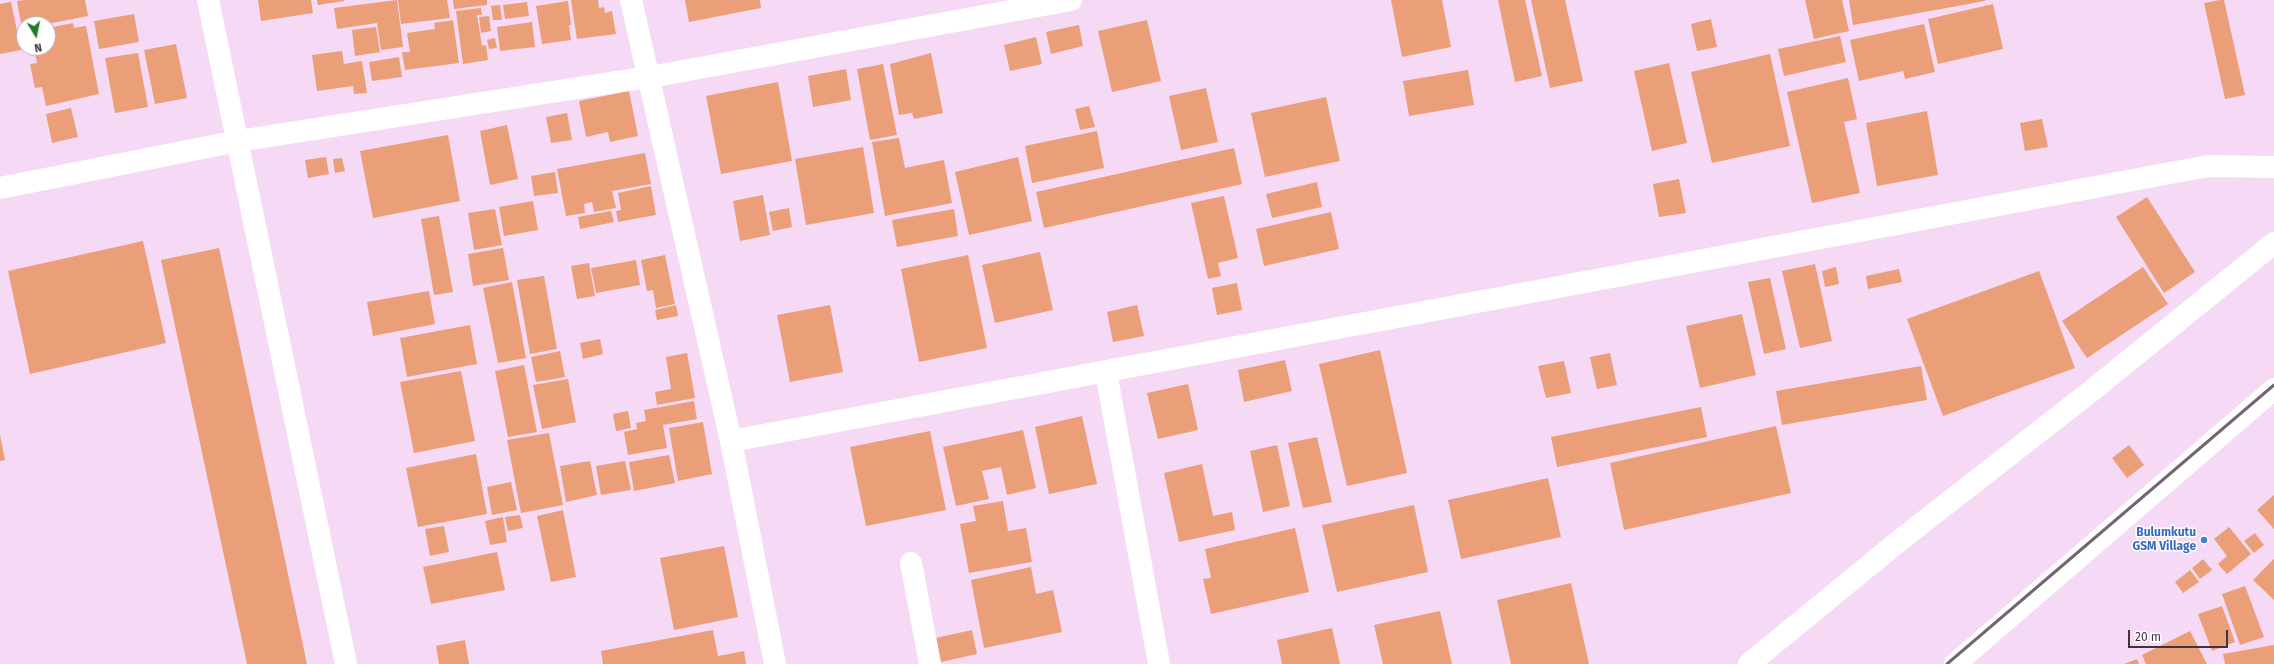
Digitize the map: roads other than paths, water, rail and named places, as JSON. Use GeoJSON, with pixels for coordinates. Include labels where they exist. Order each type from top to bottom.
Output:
{"type":"FeatureCollection","features":[{"type":"Feature","properties":{"kind":"street"},"geometry":{"type":"LineString","coordinates":[[208,0],[346,664]]}},
{"type":"Feature","properties":{"kind":"street"},"geometry":{"type":"LineString","coordinates":[[631,0],[730,442],[775,664]]}},
{"type":"Feature","properties":{"kind":"street"},"geometry":{"type":"LineString","coordinates":[[0,188],[238,141],[648,77],[1028,4],[1071,0]]}},
{"type":"Feature","properties":{"kind":"street"},"geometry":{"type":"LineString","coordinates":[[730,442],[2208,166],[2274,167]]}},
{"type":"Feature","properties":{"kind":"street"},"geometry":{"type":"LineString","coordinates":[[1749,664],[1900,541],[2090,392],[2274,243]]}},
{"type":"Feature","properties":{"kind":"street"},"geometry":{"type":"LineString","coordinates":[[1106,372],[1159,664]]}},
{"type":"Feature","properties":{"kind":"street"},"geometry":{"type":"LineString","coordinates":[[1955,664],[2274,390]]}},
{"type":"Feature","properties":{"kind":"street"},"geometry":{"type":"LineString","coordinates":[[911,563],[930,664]]}},
{"type":"Feature","properties":{"kind":"railway"},"geometry":{"type":"LineString","coordinates":[[1947,664],[2274,385]]}},
{"type":"Feature","properties":{"kind":"place","name":"Bulumkutu GSM Village"},"geometry":{"type":"Point","coordinates":[2204,540]}}]}
